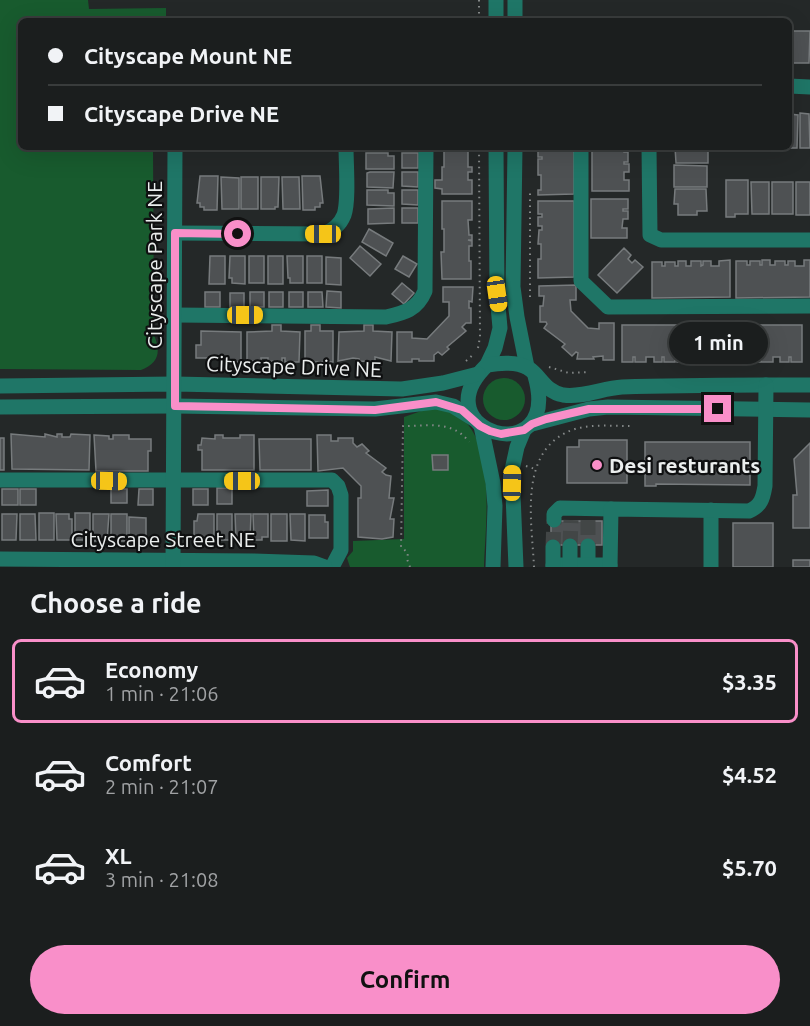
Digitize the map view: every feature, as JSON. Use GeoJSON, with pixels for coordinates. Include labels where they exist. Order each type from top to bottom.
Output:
{"type":"FeatureCollection","features":[{"type":"Feature","properties":{"kind":"street"},"geometry":{"type":"LineString","coordinates":[[496,0],[496,18]]}},
{"type":"Feature","properties":{"kind":"street"},"geometry":{"type":"LineString","coordinates":[[515,0],[515,18]]}},
{"type":"Feature","properties":{"kind":"street"},"geometry":{"type":"LineString","coordinates":[[792,86],[810,87]]}},
{"type":"Feature","properties":{"kind":"street","name":"Cityscape Park NE"},"geometry":{"type":"LineString","coordinates":[[173,563],[175,150]]}},
{"type":"Feature","properties":{"kind":"street"},"geometry":{"type":"LineString","coordinates":[[175,233],[323,234],[332,231],[344,216],[346,206],[346,150]]}},
{"type":"Feature","properties":{"kind":"street"},"geometry":{"type":"LineString","coordinates":[[175,315],[386,317],[417,306],[425,291],[426,150]]}},
{"type":"Feature","properties":{"kind":"street"},"geometry":{"type":"LineString","coordinates":[[493,567],[495,506],[493,483],[477,422],[469,407],[468,396],[471,384],[495,348],[500,328],[497,294],[496,150]]}},
{"type":"Feature","properties":{"kind":"street"},"geometry":{"type":"LineString","coordinates":[[515,150],[513,287],[517,317],[540,400],[517,447],[512,470],[516,567]]}},
{"type":"Feature","properties":{"kind":"street"},"geometry":{"type":"LineString","coordinates":[[581,150],[581,281],[608,307],[810,306]]}},
{"type":"Feature","properties":{"kind":"street"},"geometry":{"type":"LineString","coordinates":[[649,150],[650,235],[661,240],[810,240]]}},
{"type":"Feature","properties":{"kind":"street"},"geometry":{"type":"LineString","coordinates":[[482,369],[507,363],[531,372],[547,387],[563,395],[586,394],[619,387],[810,385]]}},
{"type":"Feature","properties":{"kind":"street","name":"Cityscape Drive NE"},"geometry":{"type":"LineString","coordinates":[[0,386],[175,384],[402,389],[443,383],[482,369]]}},
{"type":"Feature","properties":{"kind":"street"},"geometry":{"type":"LineString","coordinates":[[554,520],[554,514],[560,508],[571,514],[588,514],[611,508],[749,511],[757,508],[763,498],[765,486],[766,385]]}},
{"type":"Feature","properties":{"kind":"street","name":"Cityscape Drive NE"},"geometry":{"type":"LineString","coordinates":[[0,407],[175,406],[375,410],[436,402],[453,406],[477,422]]}},
{"type":"Feature","properties":{"kind":"street"},"geometry":{"type":"LineString","coordinates":[[477,422],[490,431],[501,434],[589,409],[608,407],[810,410]]}},
{"type":"Feature","properties":{"kind":"street"},"geometry":{"type":"LineString","coordinates":[[0,480],[174,482],[332,480],[338,486],[341,495],[341,550],[332,567]]}},
{"type":"Feature","properties":{"kind":"street"},"geometry":{"type":"LineString","coordinates":[[553,547],[553,566],[610,566],[611,508]]}},
{"type":"Feature","properties":{"kind":"street"},"geometry":{"type":"LineString","coordinates":[[711,510],[711,567]]}},
{"type":"Feature","properties":{"kind":"street"},"geometry":{"type":"LineString","coordinates":[[570,546],[570,565]]}},
{"type":"Feature","properties":{"kind":"street"},"geometry":{"type":"LineString","coordinates":[[588,546],[588,565]]}},
{"type":"Feature","properties":{"kind":"street","name":"Cityscape Street NE"},"geometry":{"type":"LineString","coordinates":[[0,560],[314,563],[325,567]]}},
{"type":"Feature","properties":{"kind":"path"},"geometry":{"type":"LineString","coordinates":[[479,0],[479,18]]}},
{"type":"Feature","properties":{"kind":"path"},"geometry":{"type":"LineString","coordinates":[[463,364],[475,353],[480,337],[479,150]]}},
{"type":"Feature","properties":{"kind":"path"},"geometry":{"type":"LineString","coordinates":[[530,183],[530,303]]}},
{"type":"Feature","properties":{"kind":"path"},"geometry":{"type":"LineString","coordinates":[[544,362],[555,370],[569,373],[589,372]]}},
{"type":"Feature","properties":{"kind":"path"},"geometry":{"type":"LineString","coordinates":[[410,567],[407,559],[408,552],[401,547],[403,426],[451,427],[463,434],[469,442]]}},
{"type":"Feature","properties":{"kind":"path"},"geometry":{"type":"LineString","coordinates":[[534,567],[532,477],[540,458],[554,442],[574,429],[594,426],[630,426]]}},
{"type":"Feature","properties":{"kind":"green space"},"geometry":{"type":"Polygon","coordinates":[[[0,0],[88,0],[89,9],[166,8],[166,18],[18,18],[18,150],[153,150],[154,335],[157,356],[152,364],[141,370],[0,369],[0,0]]]}},
{"type":"Feature","properties":{"kind":"green space"},"geometry":{"type":"Polygon","coordinates":[[[504,378],[519,384],[525,399],[519,414],[504,420],[489,414],[483,399],[489,384],[504,378]]]}},
{"type":"Feature","properties":{"kind":"green space"},"geometry":{"type":"Polygon","coordinates":[[[427,409],[450,411],[466,422],[476,438],[483,458],[486,481],[484,567],[350,567],[347,558],[353,551],[353,541],[404,539],[404,417],[427,409]]]}},
{"type":"Feature","properties":{"kind":"building"},"geometry":{"type":"Polygon","coordinates":[[[792,31],[810,31],[809,63],[792,63],[792,31]]]}},
{"type":"Feature","properties":{"kind":"building"},"geometry":{"type":"Polygon","coordinates":[[[800,113],[809,114],[810,148],[800,148],[800,113]]]}},
{"type":"Feature","properties":{"kind":"building"},"geometry":{"type":"Polygon","coordinates":[[[792,114],[798,115],[797,148],[792,148],[792,114]]]}},
{"type":"Feature","properties":{"kind":"building"},"geometry":{"type":"Polygon","coordinates":[[[444,150],[468,150],[468,167],[472,167],[472,172],[468,172],[468,180],[472,180],[472,194],[442,194],[442,189],[435,188],[435,180],[442,180],[442,167],[444,167],[444,150]]]}},
{"type":"Feature","properties":{"kind":"building"},"geometry":{"type":"Polygon","coordinates":[[[538,150],[574,150],[574,194],[538,195],[538,190],[541,190],[541,175],[538,175],[538,159],[542,157],[538,157],[538,150]]]}},
{"type":"Feature","properties":{"kind":"building"},"geometry":{"type":"Polygon","coordinates":[[[592,150],[628,152],[628,162],[624,164],[629,164],[629,172],[624,172],[624,180],[629,180],[629,191],[592,191],[592,150]]]}},
{"type":"Feature","properties":{"kind":"building"},"geometry":{"type":"Polygon","coordinates":[[[675,150],[708,150],[708,163],[676,163],[675,150]]]}},
{"type":"Feature","properties":{"kind":"building"},"geometry":{"type":"Polygon","coordinates":[[[366,153],[388,153],[388,156],[394,156],[394,169],[366,169],[366,153]]]}},
{"type":"Feature","properties":{"kind":"building"},"geometry":{"type":"Polygon","coordinates":[[[402,153],[418,153],[418,168],[402,168],[402,153]]]}},
{"type":"Feature","properties":{"kind":"building"},"geometry":{"type":"Polygon","coordinates":[[[674,165],[707,166],[707,187],[674,187],[674,165]]]}},
{"type":"Feature","properties":{"kind":"building"},"geometry":{"type":"Polygon","coordinates":[[[394,172],[393,188],[367,187],[367,173],[394,172]]]}},
{"type":"Feature","properties":{"kind":"building"},"geometry":{"type":"Polygon","coordinates":[[[402,172],[418,172],[418,187],[402,186],[402,172]]]}},
{"type":"Feature","properties":{"kind":"building"},"geometry":{"type":"Polygon","coordinates":[[[200,176],[218,176],[217,210],[204,210],[204,207],[200,207],[200,203],[197,203],[200,176]]]}},
{"type":"Feature","properties":{"kind":"building"},"geometry":{"type":"Polygon","coordinates":[[[302,176],[320,176],[323,203],[320,203],[320,207],[315,207],[315,210],[303,210],[302,176]]]}},
{"type":"Feature","properties":{"kind":"building"},"geometry":{"type":"Polygon","coordinates":[[[221,177],[239,178],[239,209],[222,209],[221,177]]]}},
{"type":"Feature","properties":{"kind":"building"},"geometry":{"type":"Polygon","coordinates":[[[241,177],[258,177],[258,209],[241,209],[241,177]]]}},
{"type":"Feature","properties":{"kind":"building"},"geometry":{"type":"Polygon","coordinates":[[[261,177],[279,177],[278,207],[275,209],[261,209],[261,177]]]}},
{"type":"Feature","properties":{"kind":"building"},"geometry":{"type":"Polygon","coordinates":[[[282,177],[299,177],[300,209],[283,209],[282,177]]]}},
{"type":"Feature","properties":{"kind":"building"},"geometry":{"type":"Polygon","coordinates":[[[726,180],[748,180],[748,214],[726,217],[726,180]]]}},
{"type":"Feature","properties":{"kind":"building"},"geometry":{"type":"Polygon","coordinates":[[[751,182],[769,182],[769,214],[752,214],[751,182]]]}},
{"type":"Feature","properties":{"kind":"building"},"geometry":{"type":"Polygon","coordinates":[[[772,182],[793,182],[793,214],[772,214],[772,182]]]}},
{"type":"Feature","properties":{"kind":"building"},"geometry":{"type":"Polygon","coordinates":[[[796,182],[810,182],[810,215],[796,215],[796,182]]]}},
{"type":"Feature","properties":{"kind":"building"},"geometry":{"type":"Polygon","coordinates":[[[675,189],[706,189],[707,211],[697,211],[697,215],[678,215],[678,204],[674,204],[675,189]]]}},
{"type":"Feature","properties":{"kind":"building"},"geometry":{"type":"Polygon","coordinates":[[[367,190],[388,190],[388,193],[394,193],[394,206],[367,205],[367,190]]]}},
{"type":"Feature","properties":{"kind":"building"},"geometry":{"type":"Polygon","coordinates":[[[402,190],[418,190],[418,205],[402,204],[402,190]]]}},
{"type":"Feature","properties":{"kind":"building"},"geometry":{"type":"Polygon","coordinates":[[[591,199],[628,199],[628,209],[623,209],[623,211],[628,211],[628,219],[623,219],[622,228],[627,228],[627,238],[591,238],[591,199]]]}},
{"type":"Feature","properties":{"kind":"building"},"geometry":{"type":"Polygon","coordinates":[[[442,201],[472,201],[472,220],[468,220],[469,235],[472,235],[472,240],[468,240],[472,241],[472,246],[469,246],[471,279],[442,279],[441,252],[444,252],[444,229],[442,229],[442,201]]]}},
{"type":"Feature","properties":{"kind":"building"},"geometry":{"type":"Polygon","coordinates":[[[538,201],[574,201],[574,277],[538,278],[538,259],[541,259],[541,244],[538,244],[539,230],[542,230],[542,226],[538,226],[538,217],[542,217],[542,214],[538,214],[538,201]]]}},
{"type":"Feature","properties":{"kind":"building"},"geometry":{"type":"Polygon","coordinates":[[[394,208],[394,223],[368,224],[368,209],[394,208]]]}},
{"type":"Feature","properties":{"kind":"building"},"geometry":{"type":"Polygon","coordinates":[[[402,208],[418,208],[418,223],[402,223],[402,208]]]}},
{"type":"Feature","properties":{"kind":"building"},"geometry":{"type":"Polygon","coordinates":[[[369,229],[393,243],[386,256],[362,242],[369,229]]]}},
{"type":"Feature","properties":{"kind":"building"},"geometry":{"type":"Polygon","coordinates":[[[360,246],[381,264],[370,276],[350,258],[360,246]]]}},
{"type":"Feature","properties":{"kind":"building"},"geometry":{"type":"Polygon","coordinates":[[[624,248],[631,255],[628,259],[632,263],[635,260],[643,267],[617,293],[598,275],[624,248]]]}},
{"type":"Feature","properties":{"kind":"building"},"geometry":{"type":"Polygon","coordinates":[[[210,256],[225,256],[225,284],[209,284],[210,256]]]}},
{"type":"Feature","properties":{"kind":"building"},"geometry":{"type":"Polygon","coordinates":[[[230,256],[245,256],[245,284],[232,283],[232,278],[229,278],[230,256]]]}},
{"type":"Feature","properties":{"kind":"building"},"geometry":{"type":"Polygon","coordinates":[[[249,256],[264,256],[264,283],[249,283],[249,256]]]}},
{"type":"Feature","properties":{"kind":"building"},"geometry":{"type":"Polygon","coordinates":[[[268,256],[283,256],[283,284],[268,284],[268,256]]]}},
{"type":"Feature","properties":{"kind":"building"},"geometry":{"type":"Polygon","coordinates":[[[287,256],[303,256],[303,283],[290,283],[287,256]]]}},
{"type":"Feature","properties":{"kind":"building"},"geometry":{"type":"Polygon","coordinates":[[[307,256],[322,256],[322,283],[307,283],[307,256]]]}},
{"type":"Feature","properties":{"kind":"building"},"geometry":{"type":"Polygon","coordinates":[[[403,256],[417,264],[409,277],[395,269],[403,256]]]}},
{"type":"Feature","properties":{"kind":"building"},"geometry":{"type":"Polygon","coordinates":[[[326,257],[341,258],[341,285],[326,284],[326,257]]]}},
{"type":"Feature","properties":{"kind":"building"},"geometry":{"type":"Polygon","coordinates":[[[730,260],[730,297],[652,298],[652,262],[662,262],[662,266],[665,266],[665,262],[675,262],[675,266],[678,266],[678,261],[686,261],[686,266],[691,266],[691,261],[701,261],[701,266],[703,261],[711,261],[711,266],[719,266],[719,261],[730,260]]]}},
{"type":"Feature","properties":{"kind":"building"},"geometry":{"type":"Polygon","coordinates":[[[762,260],[770,260],[770,265],[775,265],[775,261],[785,261],[785,265],[788,265],[788,261],[795,261],[795,266],[804,266],[804,260],[810,260],[810,297],[736,298],[736,261],[747,261],[747,265],[750,265],[750,261],[760,261],[762,265],[762,260]]]}},
{"type":"Feature","properties":{"kind":"building"},"geometry":{"type":"Polygon","coordinates":[[[402,283],[414,293],[404,304],[392,294],[402,283]]]}},
{"type":"Feature","properties":{"kind":"building"},"geometry":{"type":"Polygon","coordinates":[[[576,285],[576,300],[570,300],[571,311],[588,328],[599,329],[599,323],[614,323],[614,360],[603,360],[603,356],[593,357],[594,359],[577,359],[578,353],[572,356],[562,347],[565,344],[544,328],[546,322],[540,322],[540,306],[543,306],[544,296],[539,296],[539,286],[576,285]]]}},
{"type":"Feature","properties":{"kind":"building"},"geometry":{"type":"Polygon","coordinates":[[[443,287],[473,287],[472,302],[469,301],[471,323],[466,323],[462,327],[466,331],[447,347],[449,349],[442,355],[438,352],[434,355],[434,361],[412,359],[412,362],[397,362],[397,332],[412,332],[412,338],[427,339],[449,316],[449,302],[443,302],[443,287]]]}},
{"type":"Feature","properties":{"kind":"building"},"geometry":{"type":"Polygon","coordinates":[[[327,291],[341,292],[341,308],[326,307],[327,291]]]}},
{"type":"Feature","properties":{"kind":"building"},"geometry":{"type":"Polygon","coordinates":[[[205,292],[220,292],[220,307],[205,307],[205,292]]]}},
{"type":"Feature","properties":{"kind":"building"},"geometry":{"type":"Polygon","coordinates":[[[250,292],[264,292],[264,307],[250,307],[250,292]]]}},
{"type":"Feature","properties":{"kind":"building"},"geometry":{"type":"Polygon","coordinates":[[[269,292],[283,292],[283,307],[269,307],[269,292]]]}},
{"type":"Feature","properties":{"kind":"building"},"geometry":{"type":"Polygon","coordinates":[[[289,292],[303,292],[303,307],[289,307],[289,292]]]}},
{"type":"Feature","properties":{"kind":"building"},"geometry":{"type":"Polygon","coordinates":[[[308,292],[322,292],[323,307],[308,307],[308,292]]]}},
{"type":"Feature","properties":{"kind":"building"},"geometry":{"type":"Polygon","coordinates":[[[230,293],[244,293],[244,308],[230,308],[230,293]]]}},
{"type":"Feature","properties":{"kind":"building"},"geometry":{"type":"Polygon","coordinates":[[[272,325],[281,325],[281,331],[300,332],[299,362],[285,362],[285,358],[282,358],[282,362],[268,361],[268,358],[261,358],[261,361],[247,361],[247,332],[272,331],[272,325]]]}},
{"type":"Feature","properties":{"kind":"building"},"geometry":{"type":"Polygon","coordinates":[[[311,325],[320,325],[320,331],[333,331],[333,362],[305,362],[305,331],[311,331],[311,325]]]}},
{"type":"Feature","properties":{"kind":"building"},"geometry":{"type":"Polygon","coordinates":[[[364,325],[373,325],[373,331],[392,332],[391,361],[375,357],[375,362],[359,361],[353,358],[338,361],[339,332],[364,331],[364,325]]]}},
{"type":"Feature","properties":{"kind":"building"},"geometry":{"type":"Polygon","coordinates":[[[622,325],[687,325],[688,362],[677,362],[677,357],[675,357],[675,362],[664,362],[664,357],[662,357],[662,362],[654,362],[654,357],[646,357],[646,362],[635,362],[635,357],[633,357],[633,362],[622,362],[622,325]]]}},
{"type":"Feature","properties":{"kind":"building"},"geometry":{"type":"Polygon","coordinates":[[[698,325],[738,325],[738,362],[727,362],[727,357],[725,357],[725,362],[717,362],[717,357],[709,357],[709,362],[698,362],[698,325]]]}},
{"type":"Feature","properties":{"kind":"building"},"geometry":{"type":"Polygon","coordinates":[[[749,325],[802,325],[802,362],[791,362],[791,357],[789,357],[789,362],[780,362],[780,357],[773,357],[773,362],[761,362],[761,357],[760,362],[750,362],[749,325]]]}},
{"type":"Feature","properties":{"kind":"building"},"geometry":{"type":"Polygon","coordinates":[[[201,331],[241,332],[241,362],[196,358],[196,345],[201,345],[201,331]]]}},
{"type":"Feature","properties":{"kind":"building"},"geometry":{"type":"Polygon","coordinates":[[[11,434],[45,437],[45,434],[57,437],[57,434],[62,434],[62,437],[70,437],[71,434],[90,435],[89,470],[12,469],[11,434]]]}},
{"type":"Feature","properties":{"kind":"building"},"geometry":{"type":"Polygon","coordinates":[[[94,435],[109,436],[109,439],[113,439],[113,435],[129,435],[129,439],[151,439],[151,451],[148,451],[148,471],[96,471],[94,435]]]}},
{"type":"Feature","properties":{"kind":"building"},"geometry":{"type":"Polygon","coordinates":[[[215,435],[223,435],[223,438],[240,438],[240,435],[254,435],[254,470],[202,470],[202,450],[198,450],[198,445],[201,445],[202,438],[215,439],[215,435]]]}},
{"type":"Feature","properties":{"kind":"building"},"geometry":{"type":"Polygon","coordinates":[[[317,435],[331,435],[331,441],[338,441],[338,438],[353,438],[353,443],[357,447],[362,444],[369,451],[366,453],[386,468],[382,472],[391,476],[389,498],[394,498],[390,519],[394,519],[393,537],[382,539],[358,537],[358,498],[361,498],[361,486],[343,468],[318,471],[317,435]]]}},
{"type":"Feature","properties":{"kind":"building"},"geometry":{"type":"Polygon","coordinates":[[[0,438],[4,438],[4,470],[0,470],[0,438]]]}},
{"type":"Feature","properties":{"kind":"building"},"geometry":{"type":"Polygon","coordinates":[[[259,439],[311,439],[311,470],[260,470],[259,439]]]}},
{"type":"Feature","properties":{"kind":"building","name":"Desi resturants"},"geometry":{"type":"Polygon","coordinates":[[[579,440],[627,440],[627,483],[567,483],[567,447],[579,447],[579,440]]]}},
{"type":"Feature","properties":{"kind":"building"},"geometry":{"type":"Polygon","coordinates":[[[645,442],[750,442],[750,485],[656,484],[656,486],[645,486],[645,442]]]}},
{"type":"Feature","properties":{"kind":"building"},"geometry":{"type":"Polygon","coordinates":[[[810,443],[810,528],[793,528],[793,495],[797,495],[794,459],[810,443]]]}},
{"type":"Feature","properties":{"kind":"building"},"geometry":{"type":"Polygon","coordinates":[[[432,455],[448,455],[448,470],[433,470],[432,455]]]}},
{"type":"Feature","properties":{"kind":"building"},"geometry":{"type":"Polygon","coordinates":[[[217,488],[232,488],[232,504],[217,504],[217,488]]]}},
{"type":"Feature","properties":{"kind":"building"},"geometry":{"type":"Polygon","coordinates":[[[2,489],[18,489],[18,505],[2,505],[2,489]]]}},
{"type":"Feature","properties":{"kind":"building"},"geometry":{"type":"Polygon","coordinates":[[[20,489],[36,489],[36,505],[20,505],[20,489]]]}},
{"type":"Feature","properties":{"kind":"building"},"geometry":{"type":"Polygon","coordinates":[[[111,489],[127,489],[127,503],[111,503],[111,489]]]}},
{"type":"Feature","properties":{"kind":"building"},"geometry":{"type":"Polygon","coordinates":[[[139,489],[153,489],[153,505],[138,505],[139,489]]]}},
{"type":"Feature","properties":{"kind":"building"},"geometry":{"type":"Polygon","coordinates":[[[193,489],[208,489],[208,505],[193,505],[193,489]]]}},
{"type":"Feature","properties":{"kind":"building"},"geometry":{"type":"Polygon","coordinates":[[[328,490],[328,506],[307,506],[307,491],[328,490]]]}},
{"type":"Feature","properties":{"kind":"building"},"geometry":{"type":"Polygon","coordinates":[[[39,513],[54,513],[54,540],[39,540],[39,513]]]}},
{"type":"Feature","properties":{"kind":"building"},"geometry":{"type":"Polygon","coordinates":[[[75,513],[90,513],[90,540],[75,540],[75,513]]]}},
{"type":"Feature","properties":{"kind":"building"},"geometry":{"type":"Polygon","coordinates":[[[2,514],[17,514],[16,540],[2,540],[2,514]]]}},
{"type":"Feature","properties":{"kind":"building"},"geometry":{"type":"Polygon","coordinates":[[[20,514],[35,514],[36,540],[20,540],[20,514]]]}},
{"type":"Feature","properties":{"kind":"building"},"geometry":{"type":"Polygon","coordinates":[[[56,514],[69,514],[69,519],[72,519],[72,540],[57,540],[56,514]]]}},
{"type":"Feature","properties":{"kind":"building"},"geometry":{"type":"Polygon","coordinates":[[[93,514],[109,514],[107,541],[93,541],[93,514]]]}},
{"type":"Feature","properties":{"kind":"building"},"geometry":{"type":"Polygon","coordinates":[[[111,514],[127,514],[127,541],[119,541],[119,536],[111,537],[111,514]]]}},
{"type":"Feature","properties":{"kind":"building"},"geometry":{"type":"Polygon","coordinates":[[[198,514],[214,514],[214,537],[194,539],[194,521],[197,521],[198,514]]]}},
{"type":"Feature","properties":{"kind":"building"},"geometry":{"type":"Polygon","coordinates":[[[217,514],[232,514],[232,540],[217,540],[217,514]]]}},
{"type":"Feature","properties":{"kind":"building"},"geometry":{"type":"Polygon","coordinates":[[[235,514],[251,514],[250,541],[236,540],[235,514]]]}},
{"type":"Feature","properties":{"kind":"building"},"geometry":{"type":"Polygon","coordinates":[[[253,514],[268,514],[268,537],[262,537],[262,540],[254,540],[253,514]]]}},
{"type":"Feature","properties":{"kind":"building"},"geometry":{"type":"Polygon","coordinates":[[[271,514],[287,514],[287,541],[271,541],[271,514]]]}},
{"type":"Feature","properties":{"kind":"building"},"geometry":{"type":"Polygon","coordinates":[[[290,514],[305,514],[305,541],[291,540],[290,514]]]}},
{"type":"Feature","properties":{"kind":"building"},"geometry":{"type":"Polygon","coordinates":[[[309,515],[325,515],[325,522],[328,522],[328,538],[309,538],[309,515]]]}},
{"type":"Feature","properties":{"kind":"building"},"geometry":{"type":"Polygon","coordinates":[[[129,517],[146,518],[144,541],[129,540],[129,517]]]}},
{"type":"Feature","properties":{"kind":"building"},"geometry":{"type":"Polygon","coordinates":[[[551,521],[602,521],[602,545],[551,545],[551,521]]]}},
{"type":"Feature","properties":{"kind":"building"},"geometry":{"type":"Polygon","coordinates":[[[733,523],[773,523],[773,567],[733,567],[733,523]]]}},
{"type":"Feature","properties":{"kind":"building"},"geometry":{"type":"Polygon","coordinates":[[[793,560],[810,560],[810,567],[793,567],[793,560]]]}},
{"type":"Feature","properties":{"kind":"tunnel"},"geometry":{"type":"LineString","coordinates":[[553,547],[554,520]]}},
{"type":"Feature","properties":{"kind":"tunnel"},"geometry":{"type":"LineString","coordinates":[[570,546],[571,520]]}},
{"type":"Feature","properties":{"kind":"tunnel"},"geometry":{"type":"LineString","coordinates":[[588,520],[588,546]]}},
{"type":"Feature","properties":{"kind":"place","name":"Desi resturants"},"geometry":{"type":"Point","coordinates":[597,465]}},
{"type":"Feature","properties":{"kind":"route"},"geometry":{"type":"LineString","coordinates":[[238,234],[175,233],[175,406],[375,410],[436,402],[462,410],[480,426],[501,434],[524,430],[546,419],[589,409],[608,407],[718,409]]}}]}
